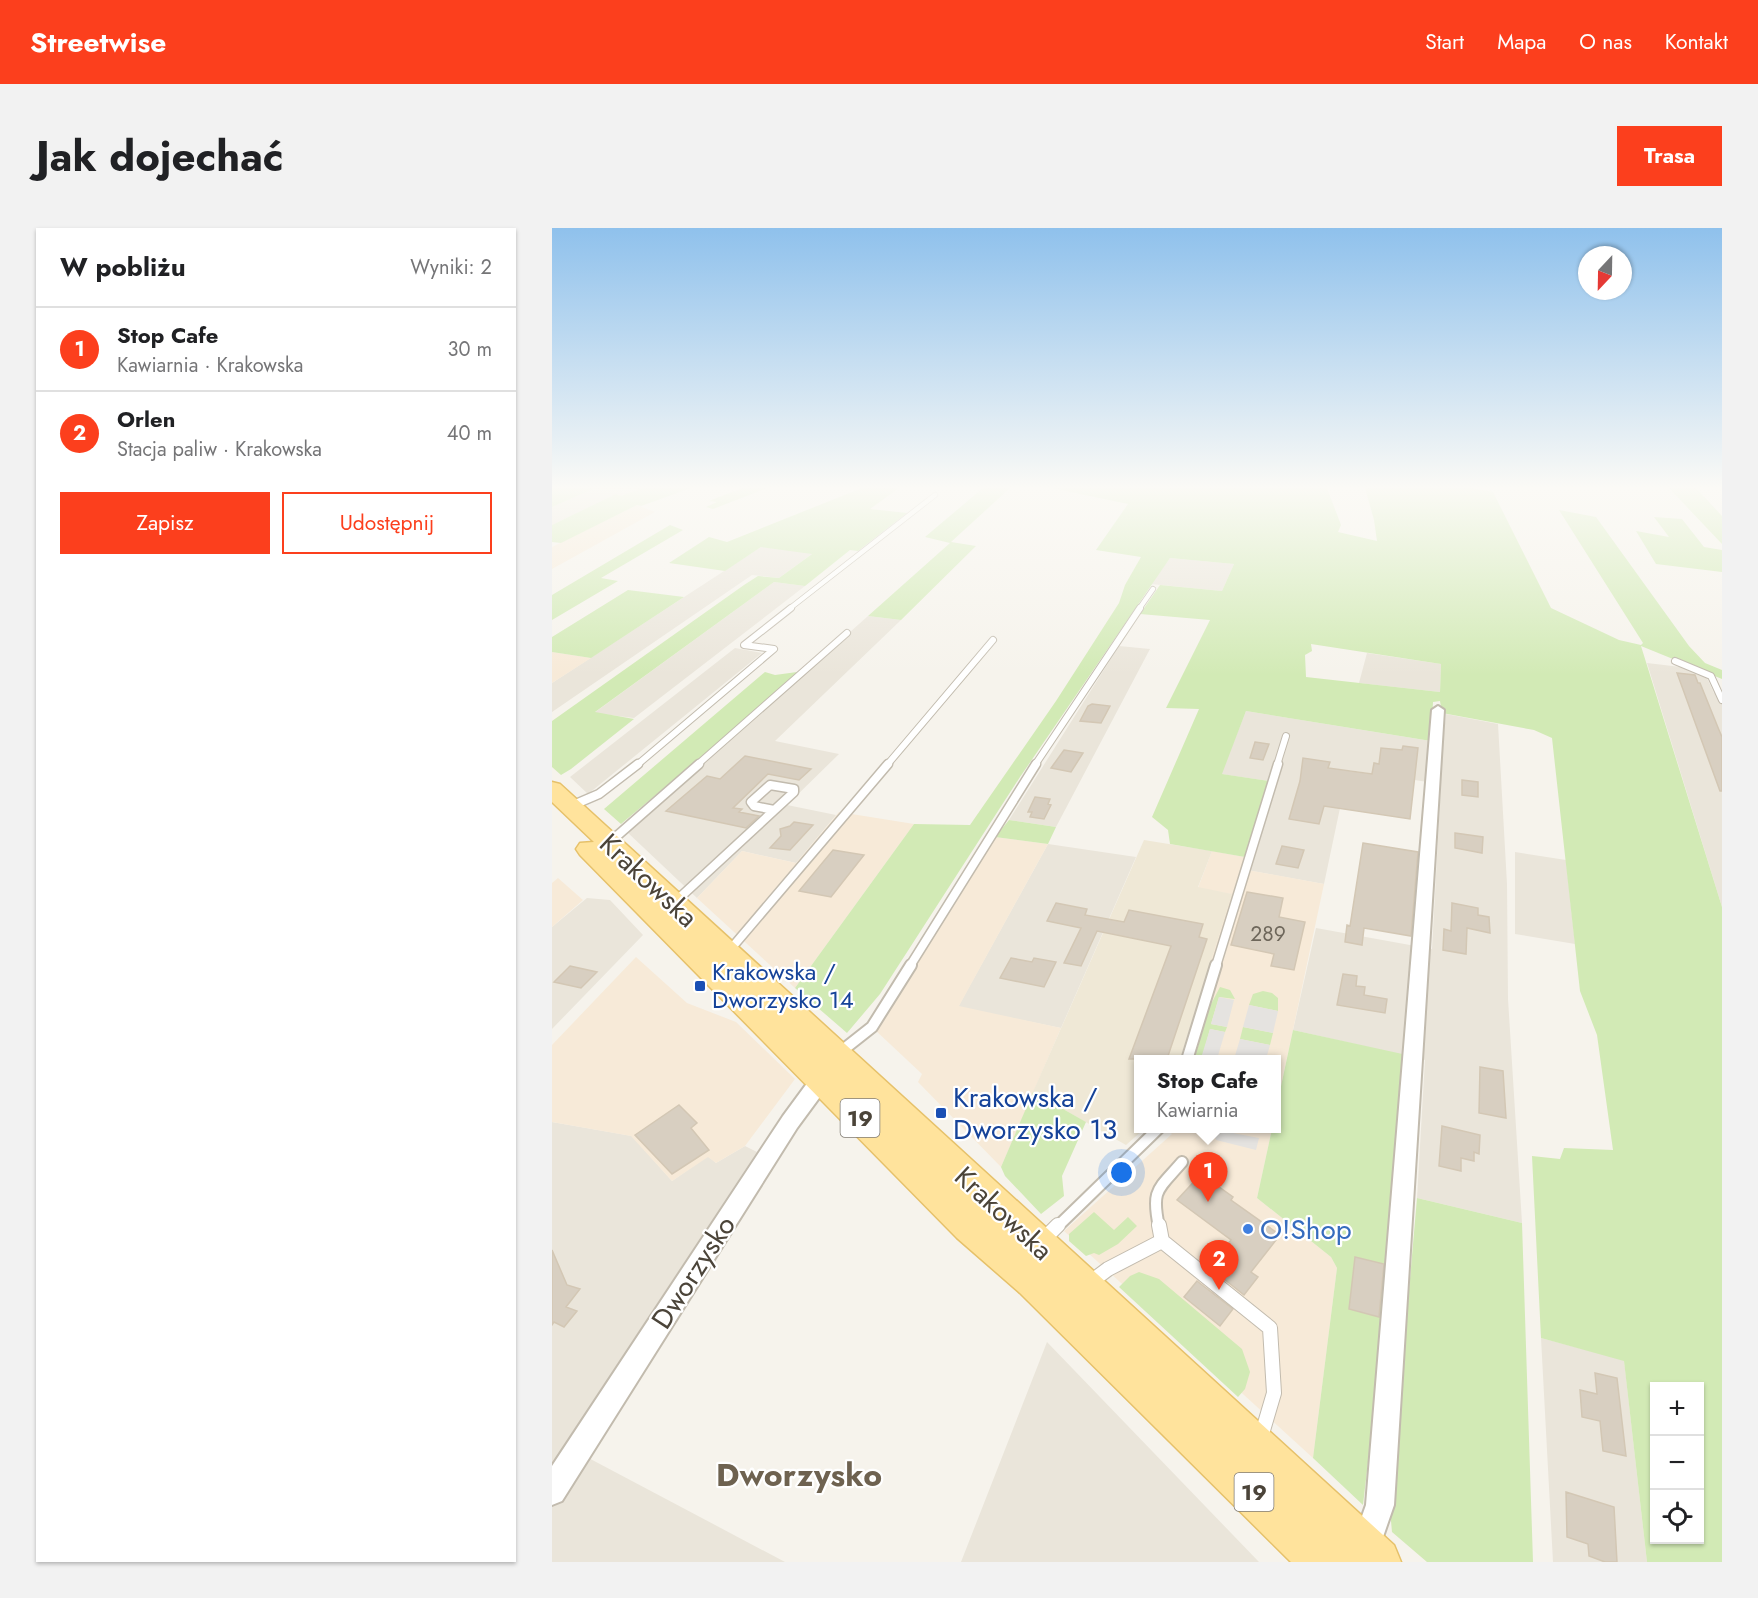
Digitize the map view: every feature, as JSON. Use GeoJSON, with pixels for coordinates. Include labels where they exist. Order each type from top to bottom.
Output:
{"type":"FeatureCollection","features":[{"type":"Feature","properties":{"kind":"main road","name":"Krakowska"},"geometry":{"type":"LineString","coordinates":[[552,789],[561,810],[692,952],[835,1067],[1038,1244],[1094,1316],[1219,1436],[1356,1558]]}},
{"type":"Feature","properties":{"kind":"main road","name":"Krakowska"},"geometry":{"type":"LineString","coordinates":[[561,810],[606,841],[727,953],[835,1067],[970,1226],[1034,1279],[1094,1316],[1219,1436],[1356,1558]]}},
{"type":"Feature","properties":{"kind":"street"},"geometry":{"type":"LineString","coordinates":[[1356,1558],[1380,1505],[1438,710]]}},
{"type":"Feature","properties":{"kind":"street","name":"Dworzysko"},"geometry":{"type":"LineString","coordinates":[[552,1491],[790,1122],[815,1088],[835,1067]]}},
{"type":"Feature","properties":{"kind":"lane"},"geometry":{"type":"LineString","coordinates":[[561,810],[599,794],[613,785],[774,649],[744,645],[865,550]]}},
{"type":"Feature","properties":{"kind":"lane"},"geometry":{"type":"LineString","coordinates":[[835,1067],[872,1027],[1060,725],[1153,589]]}},
{"type":"Feature","properties":{"kind":"lane"},"geometry":{"type":"LineString","coordinates":[[606,841],[618,835],[847,633]]}},
{"type":"Feature","properties":{"kind":"lane"},"geometry":{"type":"LineString","coordinates":[[727,953],[993,640]]}},
{"type":"Feature","properties":{"kind":"lane"},"geometry":{"type":"LineString","coordinates":[[1674,661],[1712,676],[1722,700]]}},
{"type":"Feature","properties":{"kind":"lane"},"geometry":{"type":"LineString","coordinates":[[1188,1055],[1286,736]]}},
{"type":"Feature","properties":{"kind":"lane"},"geometry":{"type":"LineString","coordinates":[[673,903],[794,792],[794,789],[770,785],[751,802],[754,806],[774,810]]}},
{"type":"Feature","properties":{"kind":"lane"},"geometry":{"type":"LineString","coordinates":[[1038,1244],[1154,1133]]}},
{"type":"Feature","properties":{"kind":"lane"},"geometry":{"type":"LineString","coordinates":[[1182,1162],[1155,1193],[1154,1204],[1162,1241],[1270,1328],[1274,1393],[1219,1436]]}},
{"type":"Feature","properties":{"kind":"lane"},"geometry":{"type":"LineString","coordinates":[[1094,1316],[1103,1270],[1146,1252],[1162,1241]]}},
{"type":"Feature","properties":{"kind":"shaded area"},"geometry":{"type":"Polygon","coordinates":[[[552,550],[586,550],[552,569],[552,550]]]}},
{"type":"Feature","properties":{"kind":"shaded area"},"geometry":{"type":"Polygon","coordinates":[[[756,550],[813,553],[779,578],[752,575],[552,712],[552,683],[756,550]]]}},
{"type":"Feature","properties":{"kind":"shaded area"},"geometry":{"type":"Polygon","coordinates":[[[1170,558],[1234,564],[1222,591],[1151,584],[1170,558]]]}},
{"type":"Feature","properties":{"kind":"shaded area"},"geometry":{"type":"Polygon","coordinates":[[[774,582],[805,586],[634,718],[594,713],[774,582]]]}},
{"type":"Feature","properties":{"kind":"shaded area"},"geometry":{"type":"Polygon","coordinates":[[[868,616],[901,620],[775,741],[839,754],[787,805],[836,815],[796,863],[742,851],[697,898],[626,831],[868,616]]]}},
{"type":"Feature","properties":{"kind":"shaded area"},"geometry":{"type":"Polygon","coordinates":[[[1119,646],[1150,649],[1056,827],[1009,820],[1119,646]]]}},
{"type":"Feature","properties":{"kind":"shaded area"},"geometry":{"type":"Polygon","coordinates":[[[735,648],[762,653],[588,794],[570,777],[735,648]]]}},
{"type":"Feature","properties":{"kind":"shaded area"},"geometry":{"type":"Polygon","coordinates":[[[552,652],[591,658],[552,683],[552,652]]]}},
{"type":"Feature","properties":{"kind":"shaded area"},"geometry":{"type":"Polygon","coordinates":[[[1367,653],[1441,664],[1440,692],[1359,683],[1367,653]]]}},
{"type":"Feature","properties":{"kind":"shaded area"},"geometry":{"type":"Polygon","coordinates":[[[1647,663],[1681,667],[1707,678],[1714,693],[1722,694],[1722,907],[1647,663]]]}},
{"type":"Feature","properties":{"kind":"shaded area"},"geometry":{"type":"Polygon","coordinates":[[[1246,711],[1443,743],[1446,714],[1498,724],[1507,884],[1508,999],[1522,1223],[1417,1198],[1425,1060],[1293,1030],[1316,928],[1432,949],[1441,784],[1348,770],[1324,884],[1241,869],[1269,781],[1221,774],[1246,711]]]}},
{"type":"Feature","properties":{"kind":"shaded area"},"geometry":{"type":"Polygon","coordinates":[[[839,812],[914,824],[795,988],[697,898],[742,851],[796,863],[839,812]]]}},
{"type":"Feature","properties":{"kind":"shaded area"},"geometry":{"type":"Polygon","coordinates":[[[995,837],[1048,844],[959,1006],[1061,1028],[1001,1167],[918,1082],[922,1074],[874,1029],[995,837]]]}},
{"type":"Feature","properties":{"kind":"shaded area"},"geometry":{"type":"Polygon","coordinates":[[[1144,840],[1212,851],[1198,887],[1232,894],[1181,1055],[1134,1055],[1134,1133],[1140,1133],[1126,1145],[1033,1092],[1144,840]]]}},
{"type":"Feature","properties":{"kind":"shaded area"},"geometry":{"type":"Polygon","coordinates":[[[1048,844],[1136,857],[1061,1028],[958,1007],[1048,844]]]}},
{"type":"Feature","properties":{"kind":"shaded area"},"geometry":{"type":"Polygon","coordinates":[[[1212,851],[1245,857],[1242,869],[1324,884],[1281,1086],[1281,1055],[1182,1055],[1231,894],[1198,888],[1212,851]]]}},
{"type":"Feature","properties":{"kind":"shaded area"},"geometry":{"type":"Polygon","coordinates":[[[1515,852],[1566,860],[1575,944],[1515,934],[1515,852]]]}},
{"type":"Feature","properties":{"kind":"shaded area"},"geometry":{"type":"Polygon","coordinates":[[[558,878],[583,900],[552,927],[552,883],[558,878]]]}},
{"type":"Feature","properties":{"kind":"shaded area"},"geometry":{"type":"Polygon","coordinates":[[[587,898],[610,900],[643,935],[552,1029],[552,927],[587,898]]]}},
{"type":"Feature","properties":{"kind":"shaded area"},"geometry":{"type":"Polygon","coordinates":[[[636,957],[687,1003],[736,1022],[795,1079],[745,1146],[716,1163],[708,1157],[672,1181],[631,1136],[552,1122],[552,1045],[636,957]]]}},
{"type":"Feature","properties":{"kind":"shaded area"},"geometry":{"type":"Polygon","coordinates":[[[1219,997],[1234,1000],[1227,1027],[1211,1024],[1219,997]]]}},
{"type":"Feature","properties":{"kind":"shaded area"},"geometry":{"type":"Polygon","coordinates":[[[1249,1005],[1278,1011],[1273,1033],[1243,1027],[1249,1005]]]}},
{"type":"Feature","properties":{"kind":"shaded area"},"geometry":{"type":"Polygon","coordinates":[[[1210,1029],[1225,1032],[1218,1055],[1202,1055],[1210,1029]]]}},
{"type":"Feature","properties":{"kind":"shaded area"},"geometry":{"type":"Polygon","coordinates":[[[1240,1039],[1270,1045],[1267,1055],[1235,1055],[1240,1039]]]}},
{"type":"Feature","properties":{"kind":"shaded area"},"geometry":{"type":"Polygon","coordinates":[[[552,1122],[632,1136],[672,1181],[708,1156],[716,1163],[745,1146],[757,1152],[564,1445],[785,1562],[552,1562],[552,1122]]]}},
{"type":"Feature","properties":{"kind":"shaded area"},"geometry":{"type":"Polygon","coordinates":[[[1213,1133],[1233,1133],[1259,1138],[1256,1150],[1216,1140],[1213,1133]]]}},
{"type":"Feature","properties":{"kind":"shaded area"},"geometry":{"type":"Polygon","coordinates":[[[1271,1133],[1257,1198],[1331,1257],[1337,1268],[1313,1458],[1064,1231],[1172,1134],[1271,1133]]]}},
{"type":"Feature","properties":{"kind":"shaded area"},"geometry":{"type":"Polygon","coordinates":[[[1541,1338],[1624,1360],[1647,1562],[1553,1562],[1541,1338]]]}},
{"type":"Feature","properties":{"kind":"shaded area"},"geometry":{"type":"Polygon","coordinates":[[[1047,1342],[1259,1562],[961,1562],[1047,1342]]]}},
{"type":"Feature","properties":{"kind":"green space"},"geometry":{"type":"Polygon","coordinates":[[[627,550],[648,550],[601,578],[618,581],[552,620],[552,595],[627,550]]]}},
{"type":"Feature","properties":{"kind":"green space"},"geometry":{"type":"Polygon","coordinates":[[[689,550],[756,550],[725,571],[669,563],[689,550]]]}},
{"type":"Feature","properties":{"kind":"green space"},"geometry":{"type":"Polygon","coordinates":[[[785,550],[850,550],[805,586],[774,582],[595,712],[634,719],[561,775],[552,767],[552,721],[758,576],[779,578],[812,554],[785,550]]]}},
{"type":"Feature","properties":{"kind":"green space"},"geometry":{"type":"Polygon","coordinates":[[[942,550],[972,550],[901,620],[868,616],[942,550]]]}},
{"type":"Feature","properties":{"kind":"green space"},"geometry":{"type":"Polygon","coordinates":[[[1098,550],[1522,550],[1551,608],[1619,640],[1641,645],[1643,643],[1584,550],[1620,550],[1689,646],[1705,663],[1722,670],[1722,679],[1641,646],[1722,907],[1722,1562],[1647,1562],[1624,1361],[1541,1338],[1532,1156],[1560,1159],[1564,1148],[1613,1150],[1597,1035],[1580,991],[1552,738],[1534,730],[1442,713],[1440,701],[1433,702],[1431,741],[1246,711],[1222,774],[1269,781],[1245,857],[1170,844],[1168,830],[1152,817],[1199,709],[1166,708],[1210,620],[1140,614],[1160,585],[1222,591],[1234,564],[1170,558],[1020,777],[880,994],[847,1033],[795,988],[914,824],[970,825],[1056,701],[1119,603],[1125,585],[1141,557],[1098,550]],[[1311,644],[1312,651],[1305,655],[1306,677],[1440,692],[1441,664],[1311,644]]]}},
{"type":"Feature","properties":{"kind":"green space"},"geometry":{"type":"Polygon","coordinates":[[[1648,550],[1722,550],[1722,572],[1656,564],[1648,550]]]}},
{"type":"Feature","properties":{"kind":"green space"},"geometry":{"type":"Polygon","coordinates":[[[628,590],[684,597],[591,658],[552,652],[552,637],[628,590]]]}},
{"type":"Feature","properties":{"kind":"green space"},"geometry":{"type":"Polygon","coordinates":[[[765,672],[775,675],[797,672],[732,731],[621,824],[604,809],[765,672]]]}},
{"type":"Feature","properties":{"kind":"green space"},"geometry":{"type":"Polygon","coordinates":[[[1009,820],[1056,827],[1048,844],[995,837],[1009,820]]]}},
{"type":"Feature","properties":{"kind":"green space"},"geometry":{"type":"Polygon","coordinates":[[[1220,987],[1230,990],[1235,999],[1219,997],[1211,1024],[1227,1027],[1225,1032],[1210,1029],[1203,1055],[1195,1055],[1210,1006],[1220,987]]]}},
{"type":"Feature","properties":{"kind":"green space"},"geometry":{"type":"Polygon","coordinates":[[[1263,991],[1272,993],[1278,998],[1278,1011],[1249,1005],[1253,994],[1263,991]]]}},
{"type":"Feature","properties":{"kind":"green space"},"geometry":{"type":"Polygon","coordinates":[[[1243,1027],[1273,1033],[1270,1045],[1240,1039],[1243,1027]]]}},
{"type":"Feature","properties":{"kind":"green space"},"geometry":{"type":"Polygon","coordinates":[[[1293,1030],[1407,1055],[1383,1333],[1363,1505],[1313,1458],[1337,1268],[1331,1257],[1257,1198],[1271,1133],[1281,1133],[1281,1086],[1293,1030]]]}},
{"type":"Feature","properties":{"kind":"green space"},"geometry":{"type":"Polygon","coordinates":[[[1033,1092],[1086,1122],[1062,1176],[1064,1196],[1041,1214],[1005,1176],[1001,1167],[1033,1092]]]}},
{"type":"Feature","properties":{"kind":"green space"},"geometry":{"type":"Polygon","coordinates":[[[1417,1198],[1522,1223],[1533,1562],[1427,1562],[1392,1532],[1390,1510],[1417,1198]]]}},
{"type":"Feature","properties":{"kind":"green space"},"geometry":{"type":"Polygon","coordinates":[[[1094,1212],[1114,1230],[1128,1217],[1137,1226],[1118,1244],[1099,1255],[1094,1253],[1086,1256],[1069,1241],[1069,1234],[1094,1212]]]}},
{"type":"Feature","properties":{"kind":"green space"},"geometry":{"type":"Polygon","coordinates":[[[1139,1272],[1159,1279],[1242,1349],[1250,1372],[1245,1389],[1238,1397],[1119,1287],[1130,1276],[1139,1272]]]}},
{"type":"Feature","properties":{"kind":"building"},"geometry":{"type":"Polygon","coordinates":[[[1677,673],[1695,675],[1722,737],[1722,791],[1720,791],[1677,673]]]}},
{"type":"Feature","properties":{"kind":"building"},"geometry":{"type":"Polygon","coordinates":[[[1092,704],[1110,706],[1101,723],[1080,721],[1088,706],[1092,704]]]}},
{"type":"Feature","properties":{"kind":"building"},"geometry":{"type":"Polygon","coordinates":[[[1255,742],[1269,744],[1263,760],[1250,758],[1255,742]]]}},
{"type":"Feature","properties":{"kind":"building"},"geometry":{"type":"Polygon","coordinates":[[[1403,746],[1418,748],[1410,819],[1324,806],[1319,824],[1289,819],[1300,781],[1303,758],[1330,762],[1328,768],[1372,774],[1374,763],[1379,764],[1381,748],[1402,750],[1403,746]]]}},
{"type":"Feature","properties":{"kind":"building"},"geometry":{"type":"Polygon","coordinates":[[[1064,750],[1083,753],[1071,772],[1051,768],[1064,750]]]}},
{"type":"Feature","properties":{"kind":"building"},"geometry":{"type":"Polygon","coordinates":[[[745,756],[811,769],[799,780],[768,774],[733,808],[742,809],[739,812],[759,816],[746,828],[666,811],[707,776],[720,779],[745,756]]]}},
{"type":"Feature","properties":{"kind":"building"},"geometry":{"type":"Polygon","coordinates":[[[1462,780],[1478,782],[1478,797],[1462,795],[1462,780]]]}},
{"type":"Feature","properties":{"kind":"building"},"geometry":{"type":"Polygon","coordinates":[[[1035,797],[1050,799],[1048,804],[1051,805],[1044,819],[1030,817],[1032,812],[1028,812],[1035,797]]]}},
{"type":"Feature","properties":{"kind":"building"},"geometry":{"type":"Polygon","coordinates":[[[794,822],[813,825],[790,850],[770,848],[781,836],[780,829],[794,822]]]}},
{"type":"Feature","properties":{"kind":"building"},"geometry":{"type":"Polygon","coordinates":[[[1455,833],[1483,837],[1482,853],[1455,848],[1455,833]]]}},
{"type":"Feature","properties":{"kind":"building"},"geometry":{"type":"Polygon","coordinates":[[[1363,843],[1418,852],[1411,936],[1364,928],[1362,945],[1345,942],[1347,925],[1350,926],[1363,843]]]}},
{"type":"Feature","properties":{"kind":"building"},"geometry":{"type":"Polygon","coordinates":[[[1282,846],[1304,850],[1298,868],[1276,864],[1282,846]]]}},
{"type":"Feature","properties":{"kind":"building"},"geometry":{"type":"Polygon","coordinates":[[[833,850],[864,855],[831,897],[799,891],[833,850]]]}},
{"type":"Feature","properties":{"kind":"building"},"geometry":{"type":"Polygon","coordinates":[[[1247,892],[1283,898],[1279,917],[1305,922],[1294,970],[1271,966],[1274,954],[1231,945],[1247,892]]]}},
{"type":"Feature","properties":{"kind":"building"},"geometry":{"type":"Polygon","coordinates":[[[1056,903],[1087,909],[1085,915],[1124,922],[1129,910],[1203,924],[1199,937],[1207,939],[1168,1055],[1134,1055],[1134,1059],[1129,1059],[1171,946],[1097,931],[1081,966],[1064,963],[1081,928],[1047,921],[1056,903]]]}},
{"type":"Feature","properties":{"kind":"building"},"geometry":{"type":"Polygon","coordinates":[[[1452,903],[1478,908],[1478,915],[1489,917],[1490,933],[1467,928],[1466,954],[1443,950],[1444,929],[1451,931],[1452,903]]]}},
{"type":"Feature","properties":{"kind":"building"},"geometry":{"type":"Polygon","coordinates":[[[1011,958],[1032,962],[1034,958],[1056,962],[1044,987],[1000,978],[1011,958]]]}},
{"type":"Feature","properties":{"kind":"building"},"geometry":{"type":"Polygon","coordinates":[[[570,966],[597,972],[581,988],[554,982],[570,966]]]}},
{"type":"Feature","properties":{"kind":"building"},"geometry":{"type":"Polygon","coordinates":[[[1343,974],[1357,976],[1356,986],[1365,987],[1364,995],[1387,999],[1385,1013],[1337,1005],[1343,974]]]}},
{"type":"Feature","properties":{"kind":"building"},"geometry":{"type":"Polygon","coordinates":[[[1480,1067],[1503,1071],[1506,1118],[1479,1113],[1480,1067]]]}},
{"type":"Feature","properties":{"kind":"building"},"geometry":{"type":"Polygon","coordinates":[[[679,1105],[697,1123],[691,1128],[709,1150],[672,1174],[635,1135],[679,1105]]]}},
{"type":"Feature","properties":{"kind":"building"},"geometry":{"type":"Polygon","coordinates":[[[1442,1126],[1480,1135],[1479,1154],[1474,1152],[1474,1161],[1461,1158],[1461,1171],[1439,1166],[1442,1126]]]}},
{"type":"Feature","properties":{"kind":"building"},"geometry":{"type":"Polygon","coordinates":[[[1201,1174],[1233,1197],[1231,1200],[1280,1235],[1251,1272],[1258,1277],[1244,1295],[1209,1267],[1231,1240],[1177,1200],[1201,1174]]]}},
{"type":"Feature","properties":{"kind":"building"},"geometry":{"type":"Polygon","coordinates":[[[552,1250],[567,1285],[580,1289],[566,1307],[577,1311],[564,1327],[554,1322],[552,1325],[552,1250]]]}},
{"type":"Feature","properties":{"kind":"building"},"geometry":{"type":"Polygon","coordinates":[[[1355,1257],[1384,1264],[1379,1317],[1349,1309],[1355,1257]]]}},
{"type":"Feature","properties":{"kind":"building"},"geometry":{"type":"Polygon","coordinates":[[[1197,1281],[1233,1309],[1220,1326],[1184,1297],[1197,1281]]]}},
{"type":"Feature","properties":{"kind":"building"},"geometry":{"type":"Polygon","coordinates":[[[1595,1373],[1617,1378],[1626,1456],[1603,1451],[1600,1421],[1582,1417],[1580,1390],[1597,1394],[1595,1373]]]}},
{"type":"Feature","properties":{"kind":"building"},"geometry":{"type":"Polygon","coordinates":[[[1566,1492],[1614,1507],[1617,1562],[1605,1562],[1589,1556],[1588,1544],[1567,1537],[1566,1492]]]}},
{"type":"Feature","properties":{"kind":"place","name":"Krakowska / Dworzysko 14"},"geometry":{"type":"Point","coordinates":[700,986]}},
{"type":"Feature","properties":{"kind":"place","name":"Krakowska / Dworzysko 13"},"geometry":{"type":"Point","coordinates":[941,1113]}},
{"type":"Feature","properties":{"kind":"place","name":"Stop Cafe"},"geometry":{"type":"Point","coordinates":[1208,1202]}},
{"type":"Feature","properties":{"kind":"place","name":"O!Shop"},"geometry":{"type":"Point","coordinates":[1248,1229]}},
{"type":"Feature","properties":{"kind":"place","name":"Orlen"},"geometry":{"type":"Point","coordinates":[1219,1290]}},
{"type":"Feature","properties":{"kind":"district","name":"Dworzysko"},"geometry":{"type":"Point","coordinates":[799,1475]}}]}
